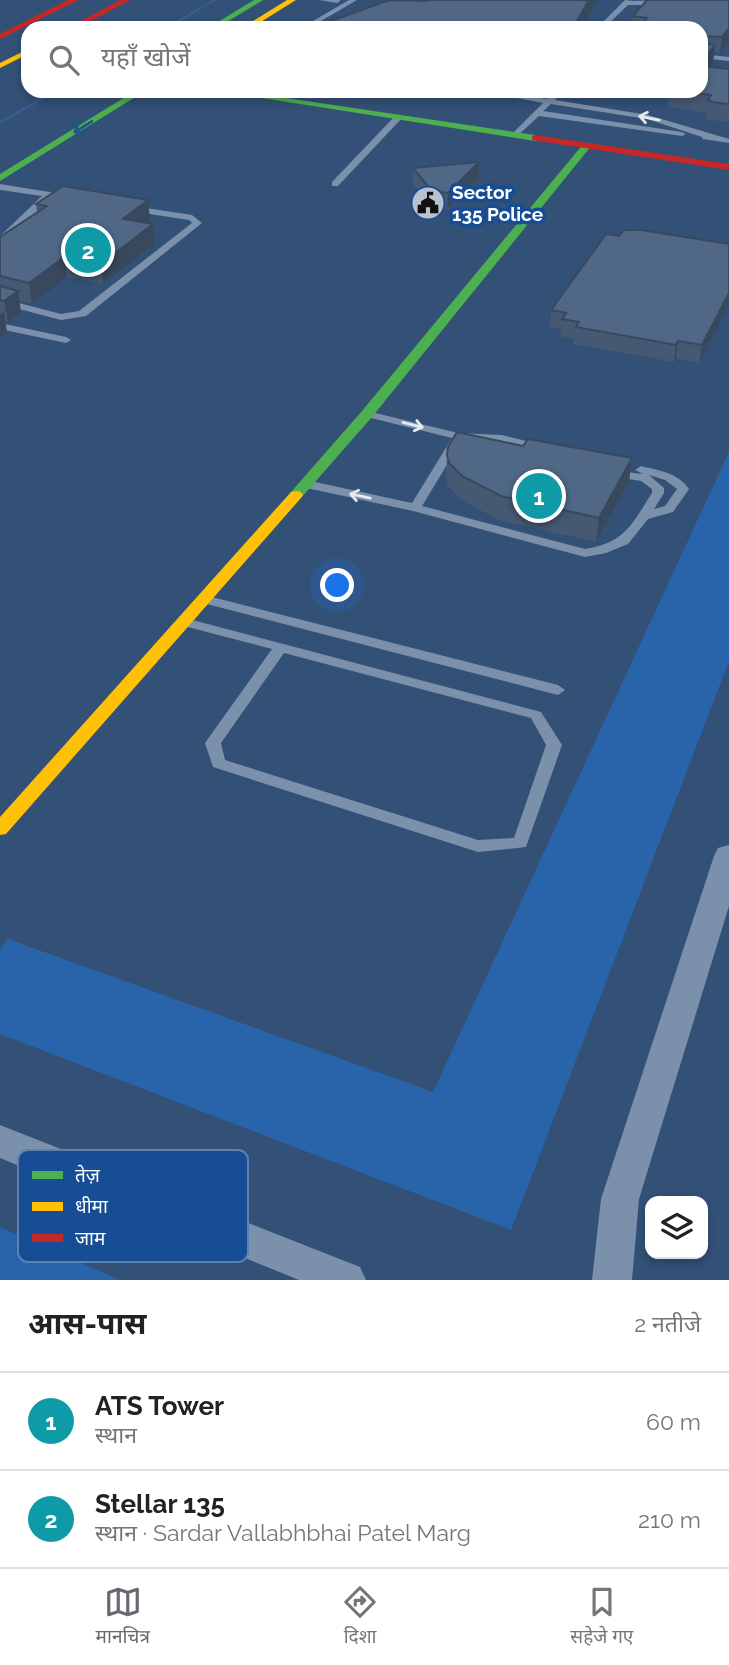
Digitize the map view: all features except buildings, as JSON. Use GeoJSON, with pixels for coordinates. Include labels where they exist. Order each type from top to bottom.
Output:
{"type":"FeatureCollection","features":[{"type":"Feature","properties":{"kind":"main road"},"geometry":{"type":"LineString","coordinates":[[32,21],[74,0]]}},
{"type":"Feature","properties":{"kind":"main road"},"geometry":{"type":"LineString","coordinates":[[85,21],[125,0]]}},
{"type":"Feature","properties":{"kind":"main road"},"geometry":{"type":"LineString","coordinates":[[224,21],[259,0]]}},
{"type":"Feature","properties":{"kind":"main road"},"geometry":{"type":"LineString","coordinates":[[258,21],[292,0]]}},
{"type":"Feature","properties":{"kind":"main road"},"geometry":{"type":"LineString","coordinates":[[0,37],[21,26]]}},
{"type":"Feature","properties":{"kind":"main road"},"geometry":{"type":"LineString","coordinates":[[0,66],[21,55]]}},
{"type":"Feature","properties":{"kind":"main road"},"geometry":{"type":"LineString","coordinates":[[0,178],[130,98]]}},
{"type":"Feature","properties":{"kind":"main road"},"geometry":{"type":"LineString","coordinates":[[269,98],[729,167]]}},
{"type":"Feature","properties":{"kind":"main road"},"geometry":{"type":"LineString","coordinates":[[0,829],[368,414],[587,145]]}},
{"type":"Feature","properties":{"kind":"street"},"geometry":{"type":"LineString","coordinates":[[612,1280],[620,1199],[729,856]]}},
{"type":"Feature","properties":{"kind":"street"},"geometry":{"type":"LineString","coordinates":[[0,1141],[22,1150]]}},
{"type":"Feature","properties":{"kind":"street"},"geometry":{"type":"LineString","coordinates":[[248,1241],[346,1280]]}},
{"type":"Feature","properties":{"kind":"lane"},"geometry":{"type":"LineString","coordinates":[[322,0],[353,1]]}},
{"type":"Feature","properties":{"kind":"lane"},"geometry":{"type":"LineString","coordinates":[[607,21],[627,1],[660,3],[670,0]]}},
{"type":"Feature","properties":{"kind":"lane"},"geometry":{"type":"LineString","coordinates":[[317,21],[353,1]]}},
{"type":"Feature","properties":{"kind":"lane"},"geometry":{"type":"LineString","coordinates":[[708,56],[729,59]]}},
{"type":"Feature","properties":{"kind":"lane"},"geometry":{"type":"LineString","coordinates":[[544,98],[577,100],[663,120],[713,138]]}},
{"type":"Feature","properties":{"kind":"lane"},"geometry":{"type":"LineString","coordinates":[[516,135],[550,100]]}},
{"type":"Feature","properties":{"kind":"lane"},"geometry":{"type":"LineString","coordinates":[[562,116],[577,100]]}},
{"type":"Feature","properties":{"kind":"lane"},"geometry":{"type":"LineString","coordinates":[[538,113],[729,141]]}},
{"type":"Feature","properties":{"kind":"lane"},"geometry":{"type":"LineString","coordinates":[[335,184],[399,117]]}},
{"type":"Feature","properties":{"kind":"lane"},"geometry":{"type":"LineString","coordinates":[[0,187],[75,199]]}},
{"type":"Feature","properties":{"kind":"lane"},"geometry":{"type":"LineString","coordinates":[[0,240],[19,226],[29,208],[50,195]]}},
{"type":"Feature","properties":{"kind":"lane"},"geometry":{"type":"LineString","coordinates":[[0,301],[61,317],[82,314],[197,223],[192,218],[127,208]]}},
{"type":"Feature","properties":{"kind":"lane"},"geometry":{"type":"LineString","coordinates":[[0,326],[66,340]]}},
{"type":"Feature","properties":{"kind":"lane"},"geometry":{"type":"LineString","coordinates":[[368,414],[458,436],[502,438],[551,455],[495,450]]}},
{"type":"Feature","properties":{"kind":"lane"},"geometry":{"type":"LineString","coordinates":[[415,508],[458,436]]}},
{"type":"Feature","properties":{"kind":"lane"},"geometry":{"type":"LineString","coordinates":[[306,484],[415,508],[585,553],[602,551],[634,536],[642,517],[658,488],[645,478],[604,466],[678,481],[682,489],[669,509],[642,517]]}},
{"type":"Feature","properties":{"kind":"lane"},"geometry":{"type":"LineString","coordinates":[[204,599],[558,690]]}},
{"type":"Feature","properties":{"kind":"lane"},"geometry":{"type":"LineString","coordinates":[[184,622],[536,715],[554,745],[520,842],[478,846],[218,763],[213,743],[281,648]]}},
{"type":"Feature","properties":{"kind":"shaded area"},"geometry":{"type":"Polygon","coordinates":[[[729,452],[729,661],[511,1230],[0,1034],[0,949],[8,939],[433,1092],[729,452]]]}},
{"type":"Feature","properties":{"kind":"shaded area"},"geometry":{"type":"Polygon","coordinates":[[[0,1227],[18,1235],[18,1262],[79,1262],[120,1280],[0,1280],[0,1227]]]}},
{"type":"Feature","properties":{"kind":"waterway"},"geometry":{"type":"LineString","coordinates":[[178,21],[215,0]]}},
{"type":"Feature","properties":{"kind":"waterway"},"geometry":{"type":"LineString","coordinates":[[0,123],[44,98]]}},
{"type":"Feature","properties":{"kind":"traffic: fast"},"geometry":{"type":"LineString","coordinates":[[224,21],[259,0]]}},
{"type":"Feature","properties":{"kind":"traffic: fast"},"geometry":{"type":"LineString","coordinates":[[0,178],[130,98]]}},
{"type":"Feature","properties":{"kind":"traffic: fast"},"geometry":{"type":"LineString","coordinates":[[268,98],[535,138]]}},
{"type":"Feature","properties":{"kind":"traffic: fast"},"geometry":{"type":"LineString","coordinates":[[296,495],[367,414],[587,145]]}},
{"type":"Feature","properties":{"kind":"traffic: slow"},"geometry":{"type":"LineString","coordinates":[[258,21],[292,0]]}},
{"type":"Feature","properties":{"kind":"traffic: slow"},"geometry":{"type":"LineString","coordinates":[[0,66],[21,55]]}},
{"type":"Feature","properties":{"kind":"traffic: slow"},"geometry":{"type":"LineString","coordinates":[[0,829],[296,495]]}},
{"type":"Feature","properties":{"kind":"traffic: jam"},"geometry":{"type":"LineString","coordinates":[[32,21],[74,0]]}},
{"type":"Feature","properties":{"kind":"traffic: jam"},"geometry":{"type":"LineString","coordinates":[[86,21],[126,0]]}},
{"type":"Feature","properties":{"kind":"traffic: jam"},"geometry":{"type":"LineString","coordinates":[[0,37],[21,26]]}},
{"type":"Feature","properties":{"kind":"traffic: jam"},"geometry":{"type":"LineString","coordinates":[[535,138],[729,167]]}},
{"type":"Feature","properties":{"kind":"place","name":"Sector 135 Police"},"geometry":{"type":"Point","coordinates":[428,203]}},
{"type":"Feature","properties":{"kind":"place","name":"Stellar 135"},"geometry":{"type":"Point","coordinates":[88,250]}},
{"type":"Feature","properties":{"kind":"place","name":"ATS Tower"},"geometry":{"type":"Point","coordinates":[539,496]}}]}
